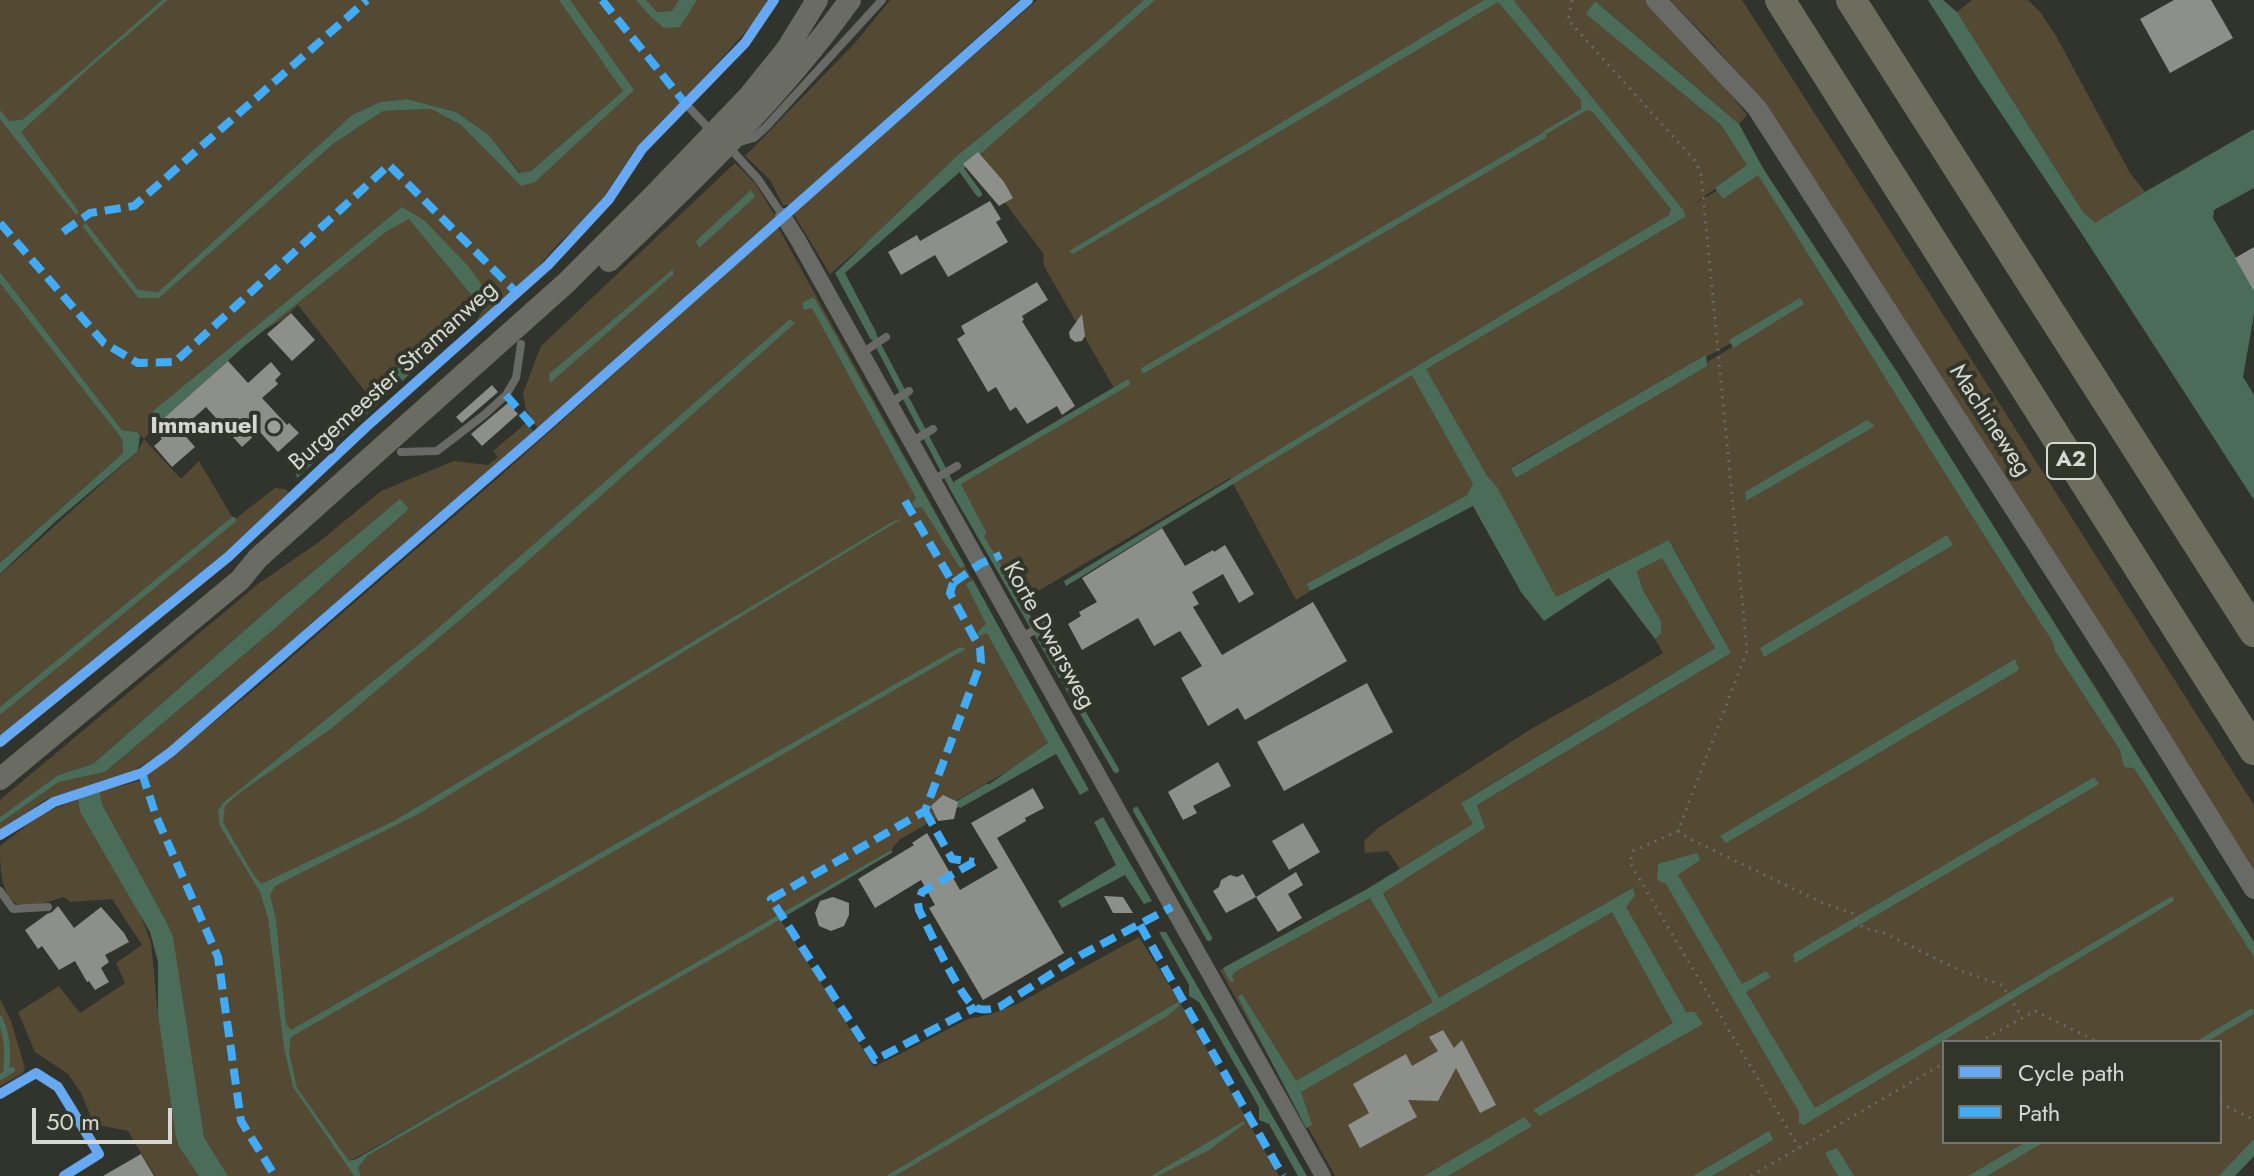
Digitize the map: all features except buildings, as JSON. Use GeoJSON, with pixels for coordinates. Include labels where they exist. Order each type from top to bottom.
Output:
{"type":"FeatureCollection","features":[{"type":"Feature","properties":{"kind":"highway","name":"A2"},"geometry":{"type":"LineString","coordinates":[[1780,0],[2254,750]]}},
{"type":"Feature","properties":{"kind":"highway","name":"A2"},"geometry":{"type":"LineString","coordinates":[[1851,0],[2254,632]]}},
{"type":"Feature","properties":{"kind":"main road","name":"Burgemeester Stramanweg"},"geometry":{"type":"LineString","coordinates":[[240,580],[269,567],[521,344],[720,140],[750,95],[787,49],[817,0]]}},
{"type":"Feature","properties":{"kind":"main road","name":"Burgemeester Stramanweg"},"geometry":{"type":"LineString","coordinates":[[0,779],[240,580],[258,558],[781,87],[850,0]]}},
{"type":"Feature","properties":{"kind":"street","name":"Machineweg"},"geometry":{"type":"LineString","coordinates":[[1656,0],[1757,108],[2122,676],[2254,889]]}},
{"type":"Feature","properties":{"kind":"street","name":"Korte Dwarsweg"},"geometry":{"type":"LineString","coordinates":[[783,216],[866,350],[1323,1176]]}},
{"type":"Feature","properties":{"kind":"lane","name":"Burgemeester Stramanweg"},"geometry":{"type":"LineString","coordinates":[[720,140],[754,138],[882,0]]}},
{"type":"Feature","properties":{"kind":"lane","name":"Korte Dwarsweg"},"geometry":{"type":"LineString","coordinates":[[685,103],[758,179],[783,216]]}},
{"type":"Feature","properties":{"kind":"lane"},"geometry":{"type":"LineString","coordinates":[[866,350],[886,337]]}},
{"type":"Feature","properties":{"kind":"lane"},"geometry":{"type":"LineString","coordinates":[[893,401],[909,391]]}},
{"type":"Feature","properties":{"kind":"lane"},"geometry":{"type":"LineString","coordinates":[[916,439],[933,429]]}},
{"type":"Feature","properties":{"kind":"lane"},"geometry":{"type":"LineString","coordinates":[[937,477],[957,466]]}},
{"type":"Feature","properties":{"kind":"lane"},"geometry":{"type":"LineString","coordinates":[[1025,635],[1046,623]]}},
{"type":"Feature","properties":{"kind":"lane"},"geometry":{"type":"LineString","coordinates":[[0,891],[13,909],[48,907]]}},
{"type":"Feature","properties":{"kind":"path"},"geometry":{"type":"LineString","coordinates":[[1572,0],[1568,20],[1696,162],[1701,175],[1747,651],[1678,831],[1633,851],[1630,863],[1799,1148]]}},
{"type":"Feature","properties":{"kind":"path"},"geometry":{"type":"LineString","coordinates":[[1678,831],[1823,903],[1852,913],[1863,928],[1884,933],[1959,970],[2002,985],[2022,1017]]}},
{"type":"Feature","properties":{"kind":"path"},"geometry":{"type":"LineString","coordinates":[[1982,1040],[2035,1011],[2094,1040]]}},
{"type":"Feature","properties":{"kind":"path"},"geometry":{"type":"LineString","coordinates":[[1751,1176],[1942,1064]]}},
{"type":"Feature","properties":{"kind":"path"},"geometry":{"type":"LineString","coordinates":[[2222,1104],[2254,1120]]}},
{"type":"Feature","properties":{"kind":"shaded area"},"geometry":{"type":"Polygon","coordinates":[[[0,0],[162,0],[46,105],[168,0],[565,0],[623,91],[531,171],[520,173],[489,135],[456,112],[407,99],[380,102],[352,115],[158,292],[138,291],[86,224],[83,226],[138,298],[158,298],[333,144],[383,111],[431,109],[461,125],[521,186],[634,90],[567,0],[767,0],[758,18],[634,151],[604,197],[580,224],[532,274],[473,327],[488,294],[413,223],[473,297],[368,395],[298,305],[243,347],[144,439],[137,432],[122,430],[0,272],[0,0]]]}},
{"type":"Feature","properties":{"kind":"shaded area"},"geometry":{"type":"Polygon","coordinates":[[[162,0],[168,0],[21,132],[79,212],[76,215],[0,119],[0,110],[9,121],[22,120],[162,0]]]}},
{"type":"Feature","properties":{"kind":"shaded area"},"geometry":{"type":"Polygon","coordinates":[[[559,0],[570,0],[634,90],[535,182],[521,186],[461,125],[431,109],[383,111],[333,144],[159,298],[138,298],[82,226],[86,223],[138,290],[158,292],[352,115],[380,102],[407,99],[456,112],[489,135],[519,173],[531,171],[623,91],[559,0]]]}},
{"type":"Feature","properties":{"kind":"shaded area"},"geometry":{"type":"Polygon","coordinates":[[[636,0],[646,0],[657,12],[672,11],[679,0],[697,0],[680,27],[664,28],[636,0]]]}},
{"type":"Feature","properties":{"kind":"shaded area"},"geometry":{"type":"Polygon","coordinates":[[[890,0],[1019,0],[790,205],[783,205],[770,180],[745,156],[855,43],[890,0]]]}},
{"type":"Feature","properties":{"kind":"shaded area"},"geometry":{"type":"Polygon","coordinates":[[[1037,0],[1647,0],[1695,51],[1747,115],[1739,124],[1595,1],[1587,14],[1721,125],[1748,165],[1694,204],[1761,165],[2100,694],[2254,944],[2254,1148],[2228,1176],[1335,1176],[1220,970],[1370,898],[1434,989],[1383,892],[1484,826],[1477,805],[1731,653],[1670,541],[1556,598],[1467,495],[1308,584],[1310,591],[1296,600],[1230,478],[1016,604],[950,485],[1114,388],[1044,266],[1043,253],[969,155],[830,274],[793,213],[1037,0]],[[1803,304],[1511,467],[1516,478],[1803,304]]]}},
{"type":"Feature","properties":{"kind":"shaded area"},"geometry":{"type":"Polygon","coordinates":[[[1144,0],[1155,0],[845,273],[877,334],[871,340],[835,273],[957,156],[1144,0]]]}},
{"type":"Feature","properties":{"kind":"shaded area"},"geometry":{"type":"Polygon","coordinates":[[[1484,0],[1516,0],[1684,211],[1685,217],[1426,369],[1487,476],[1497,487],[1556,597],[1669,540],[1731,653],[1477,805],[1485,828],[1383,893],[1439,998],[1633,888],[1635,895],[1626,907],[1686,1012],[1695,1012],[1703,1024],[1540,1116],[1533,1110],[1673,1023],[1612,912],[1301,1092],[1312,1125],[1306,1128],[1238,997],[1242,994],[1296,1081],[1433,1002],[1370,898],[1236,971],[1232,976],[1234,981],[1230,982],[1223,968],[1367,889],[1473,824],[1461,803],[1715,648],[1662,558],[1637,571],[1642,588],[1661,621],[1661,634],[1655,639],[1609,578],[1544,621],[1521,592],[1473,506],[1310,591],[1307,584],[1467,495],[1473,484],[1412,375],[1066,586],[1064,581],[1669,215],[1671,209],[1593,112],[1587,110],[1538,139],[1544,131],[1581,109],[1581,100],[1498,2],[1073,254],[1069,251],[1484,0]]]}},
{"type":"Feature","properties":{"kind":"shaded area"},"geometry":{"type":"Polygon","coordinates":[[[1670,0],[1742,0],[2254,805],[2254,872],[1806,174],[1768,107],[1670,0]]]}},
{"type":"Feature","properties":{"kind":"shaded area"},"geometry":{"type":"Polygon","coordinates":[[[1928,0],[1943,0],[1957,12],[2083,212],[2095,223],[2254,129],[2254,188],[2214,210],[2213,218],[2254,288],[2254,314],[2243,377],[2254,395],[2254,500],[1980,82],[1928,0]]]}},
{"type":"Feature","properties":{"kind":"shaded area"},"geometry":{"type":"Polygon","coordinates":[[[1972,0],[2028,0],[2040,12],[2130,173],[2145,192],[2095,224],[2083,212],[1957,12],[1972,0]]]}},
{"type":"Feature","properties":{"kind":"shaded area"},"geometry":{"type":"Polygon","coordinates":[[[1595,1],[1739,124],[1764,170],[1897,372],[2254,942],[2254,957],[2134,768],[2124,767],[2120,750],[1758,175],[1723,199],[1715,188],[1747,165],[1721,125],[1586,14],[1595,1]]]}},
{"type":"Feature","properties":{"kind":"shaded area"},"geometry":{"type":"Polygon","coordinates":[[[735,163],[755,183],[776,217],[538,428],[526,410],[523,393],[541,346],[735,163]]]}},
{"type":"Feature","properties":{"kind":"shaded area"},"geometry":{"type":"Polygon","coordinates":[[[751,190],[755,197],[699,248],[696,241],[751,190]]]}},
{"type":"Feature","properties":{"kind":"shaded area"},"geometry":{"type":"Polygon","coordinates":[[[402,207],[424,220],[469,267],[488,294],[486,304],[297,478],[294,467],[473,297],[409,219],[387,231],[243,347],[159,423],[153,411],[402,207]]]}},
{"type":"Feature","properties":{"kind":"shaded area"},"geometry":{"type":"Polygon","coordinates":[[[778,227],[1061,740],[956,801],[958,806],[899,840],[891,850],[514,1070],[350,1161],[360,1176],[228,1176],[204,1137],[165,919],[102,804],[100,792],[142,780],[250,693],[498,478],[778,227]]]}},
{"type":"Feature","properties":{"kind":"shaded area"},"geometry":{"type":"Polygon","coordinates":[[[673,269],[673,275],[550,383],[549,374],[673,269]]]}},
{"type":"Feature","properties":{"kind":"shaded area"},"geometry":{"type":"Polygon","coordinates":[[[0,272],[122,430],[140,435],[138,451],[0,574],[0,563],[123,453],[122,439],[0,283],[0,272]]]}},
{"type":"Feature","properties":{"kind":"shaded area"},"geometry":{"type":"Polygon","coordinates":[[[0,282],[122,439],[123,453],[0,563],[0,282]]]}},
{"type":"Feature","properties":{"kind":"shaded area"},"geometry":{"type":"Polygon","coordinates":[[[814,297],[965,566],[960,568],[922,507],[915,508],[912,504],[916,498],[812,308],[804,310],[802,303],[814,297]]]}},
{"type":"Feature","properties":{"kind":"shaded area"},"geometry":{"type":"Polygon","coordinates":[[[1800,298],[1804,304],[1733,348],[1729,340],[1800,298]]]}},
{"type":"Feature","properties":{"kind":"shaded area"},"geometry":{"type":"Polygon","coordinates":[[[790,319],[795,323],[487,597],[332,728],[238,794],[225,806],[223,822],[261,884],[394,821],[903,518],[418,814],[275,886],[270,895],[276,920],[286,1024],[291,1030],[960,647],[966,649],[291,1037],[289,1052],[297,1088],[349,1161],[356,1159],[891,850],[893,852],[367,1156],[358,1168],[361,1176],[354,1176],[293,1087],[284,1048],[268,918],[260,892],[220,826],[218,811],[223,803],[435,631],[790,319]]]}},
{"type":"Feature","properties":{"kind":"shaded area"},"geometry":{"type":"Polygon","coordinates":[[[1706,355],[1707,366],[1516,478],[1511,468],[1706,355]]]}},
{"type":"Feature","properties":{"kind":"shaded area"},"geometry":{"type":"Polygon","coordinates":[[[1867,420],[1875,426],[1746,501],[1745,492],[1867,420]]]}},
{"type":"Feature","properties":{"kind":"shaded area"},"geometry":{"type":"Polygon","coordinates":[[[526,423],[534,432],[164,752],[130,773],[45,800],[0,831],[0,823],[59,782],[105,772],[278,626],[409,509],[400,500],[278,601],[93,764],[58,775],[0,817],[0,800],[258,584],[319,542],[381,491],[454,461],[488,465],[498,457],[493,451],[526,423]]]}},
{"type":"Feature","properties":{"kind":"shaded area"},"geometry":{"type":"Polygon","coordinates":[[[144,439],[181,479],[199,461],[234,520],[275,488],[285,489],[291,494],[0,739],[0,575],[138,451],[144,439]]]}},
{"type":"Feature","properties":{"kind":"shaded area"},"geometry":{"type":"Polygon","coordinates":[[[400,499],[409,509],[278,626],[105,772],[59,782],[0,823],[0,817],[58,775],[93,764],[278,601],[400,499]]]}},
{"type":"Feature","properties":{"kind":"shaded area"},"geometry":{"type":"Polygon","coordinates":[[[1947,535],[1953,545],[1764,657],[1760,648],[1947,535]]]}},
{"type":"Feature","properties":{"kind":"shaded area"},"geometry":{"type":"Polygon","coordinates":[[[1662,557],[1715,648],[1462,802],[1474,824],[1400,869],[1388,851],[1365,853],[1364,841],[1378,828],[1531,729],[1663,653],[1655,639],[1661,634],[1661,621],[1642,588],[1637,571],[1662,557]]]}},
{"type":"Feature","properties":{"kind":"shaded area"},"geometry":{"type":"Polygon","coordinates":[[[973,580],[1089,790],[1080,795],[1056,754],[960,808],[958,806],[1048,743],[987,633],[977,637],[986,624],[966,584],[973,580]]]}},
{"type":"Feature","properties":{"kind":"shaded area"},"geometry":{"type":"Polygon","coordinates":[[[2015,659],[2019,670],[1726,843],[1720,836],[2015,659]]]}},
{"type":"Feature","properties":{"kind":"shaded area"},"geometry":{"type":"Polygon","coordinates":[[[2094,777],[2099,784],[1795,963],[1793,954],[2094,777]]]}},
{"type":"Feature","properties":{"kind":"shaded area"},"geometry":{"type":"Polygon","coordinates":[[[100,792],[102,804],[173,937],[204,1137],[228,1176],[199,1176],[179,1147],[158,1015],[158,962],[150,932],[80,812],[78,799],[100,792]]]}},
{"type":"Feature","properties":{"kind":"shaded area"},"geometry":{"type":"Polygon","coordinates":[[[78,799],[80,812],[139,912],[151,942],[158,1015],[179,1147],[199,1176],[155,1176],[128,1131],[94,1124],[81,1093],[68,1074],[35,1052],[18,1012],[59,986],[80,1013],[125,983],[116,963],[142,945],[112,899],[70,902],[64,897],[25,906],[17,904],[6,891],[1,873],[0,846],[41,814],[78,799]]]}},
{"type":"Feature","properties":{"kind":"shaded area"},"geometry":{"type":"Polygon","coordinates":[[[1103,817],[1152,901],[1144,904],[1125,875],[1062,908],[1058,901],[1116,865],[1094,822],[1103,817]]]}},
{"type":"Feature","properties":{"kind":"shaded area"},"geometry":{"type":"Polygon","coordinates":[[[1697,853],[1700,860],[1678,875],[1742,984],[1766,971],[1771,977],[1746,992],[1815,1108],[2172,896],[2174,901],[1804,1125],[1799,1123],[1799,1112],[1666,884],[1657,880],[1658,864],[1697,853]]]}},
{"type":"Feature","properties":{"kind":"shaded area"},"geometry":{"type":"Polygon","coordinates":[[[780,919],[874,1067],[968,1019],[1019,1003],[1139,937],[1279,1176],[361,1176],[358,1168],[367,1156],[780,919]]]}},
{"type":"Feature","properties":{"kind":"shaded area"},"geometry":{"type":"Polygon","coordinates":[[[1159,932],[1166,932],[1307,1176],[1298,1176],[1269,1124],[1259,1120],[1259,1107],[1199,1002],[1189,996],[1189,985],[1159,932]]]}},
{"type":"Feature","properties":{"kind":"shaded area"},"geometry":{"type":"Polygon","coordinates":[[[0,999],[11,1021],[25,1068],[23,1073],[0,1086],[0,999]]]}},
{"type":"Feature","properties":{"kind":"shaded area"},"geometry":{"type":"Polygon","coordinates":[[[1178,1002],[1180,1005],[1166,1017],[895,1176],[886,1176],[1178,1002]]]}},
{"type":"Feature","properties":{"kind":"shaded area"},"geometry":{"type":"Polygon","coordinates":[[[1524,1117],[1532,1126],[1448,1176],[1424,1176],[1524,1117]]]}},
{"type":"Feature","properties":{"kind":"shaded area"},"geometry":{"type":"Polygon","coordinates":[[[1244,1121],[1209,1150],[1158,1176],[1151,1176],[1244,1121]]]}},
{"type":"Feature","properties":{"kind":"shaded area"},"geometry":{"type":"Polygon","coordinates":[[[1769,1131],[1773,1140],[1712,1176],[1693,1176],[1769,1131]]]}},
{"type":"Feature","properties":{"kind":"shaded area"},"geometry":{"type":"Polygon","coordinates":[[[2254,1139],[2254,1156],[2235,1176],[2219,1176],[2254,1139]]]}},
{"type":"Feature","properties":{"kind":"shaded area"},"geometry":{"type":"Polygon","coordinates":[[[2023,1144],[2041,1144],[1987,1176],[1968,1176],[2023,1144]]]}},
{"type":"Feature","properties":{"kind":"shaded area"},"geometry":{"type":"Polygon","coordinates":[[[1837,1148],[1854,1176],[1838,1176],[1825,1153],[1837,1148]]]}},
{"type":"Feature","properties":{"kind":"waterway"},"geometry":{"type":"LineString","coordinates":[[1144,370],[1543,136]]}},
{"type":"Feature","properties":{"kind":"waterway"},"geometry":{"type":"LineString","coordinates":[[961,169],[979,194]]}},
{"type":"Feature","properties":{"kind":"waterway"},"geometry":{"type":"LineString","coordinates":[[874,337],[955,492],[1116,770]]}},
{"type":"Feature","properties":{"kind":"waterway"},"geometry":{"type":"LineString","coordinates":[[983,533],[957,483],[1127,383]]}},
{"type":"Feature","properties":{"kind":"waterway"},"geometry":{"type":"LineString","coordinates":[[0,711],[233,520]]}},
{"type":"Feature","properties":{"kind":"waterway"},"geometry":{"type":"LineString","coordinates":[[956,805],[987,787]]}},
{"type":"Feature","properties":{"kind":"waterway"},"geometry":{"type":"LineString","coordinates":[[1136,810],[1209,938]]}},
{"type":"Feature","properties":{"kind":"waterway"},"geometry":{"type":"LineString","coordinates":[[2204,1040],[2251,1012]]}},
{"type":"Feature","properties":{"kind":"waterway"},"geometry":{"type":"LineString","coordinates":[[0,1019],[7,1046],[6,1073]]}},
{"type":"Feature","properties":{"kind":"waterway"},"geometry":{"type":"LineString","coordinates":[[0,1077],[12,1070]]}},
{"type":"Feature","properties":{"kind":"marked path"},"geometry":{"type":"LineString","coordinates":[[63,232],[90,213],[134,206],[367,0]]}},
{"type":"Feature","properties":{"kind":"marked path"},"geometry":{"type":"LineString","coordinates":[[602,0],[685,103]]}},
{"type":"Feature","properties":{"kind":"marked path"},"geometry":{"type":"LineString","coordinates":[[0,223],[104,343],[138,363],[175,362],[389,165],[517,293]]}},
{"type":"Feature","properties":{"kind":"marked path"},"geometry":{"type":"LineString","coordinates":[[506,395],[539,433]]}},
{"type":"Feature","properties":{"kind":"marked path"},"geometry":{"type":"LineString","coordinates":[[905,501],[953,583],[980,564],[1001,555]]}},
{"type":"Feature","properties":{"kind":"marked path"},"geometry":{"type":"LineString","coordinates":[[953,583],[950,593],[980,648],[981,662],[925,811],[771,899],[875,1060],[976,1007]]}},
{"type":"Feature","properties":{"kind":"marked path"},"geometry":{"type":"LineString","coordinates":[[142,773],[156,816],[218,957],[241,1121],[275,1176]]}},
{"type":"Feature","properties":{"kind":"marked path"},"geometry":{"type":"LineString","coordinates":[[925,811],[952,859],[974,862]]}},
{"type":"Feature","properties":{"kind":"marked path"},"geometry":{"type":"LineString","coordinates":[[974,862],[922,892],[918,902],[919,910],[954,978],[970,1002],[979,1009],[1001,1006],[1081,955],[1172,907]]}},
{"type":"Feature","properties":{"kind":"marked path"},"geometry":{"type":"LineString","coordinates":[[1140,925],[1283,1176]]}},
{"type":"Feature","properties":{"kind":"cycle path"},"geometry":{"type":"LineString","coordinates":[[0,742],[228,557],[366,427],[548,265],[609,199],[642,149],[745,43],[774,0]]}},
{"type":"Feature","properties":{"kind":"cycle path"},"geometry":{"type":"LineString","coordinates":[[0,835],[54,802],[142,773],[171,752],[539,433],[1028,0]]}},
{"type":"Feature","properties":{"kind":"cycle path"},"geometry":{"type":"LineString","coordinates":[[0,1094],[36,1073],[58,1087],[99,1154],[64,1176]]}},
{"type":"Feature","properties":{"kind":"place","name":"Immanuel"},"geometry":{"type":"Point","coordinates":[274,427]}}]}
